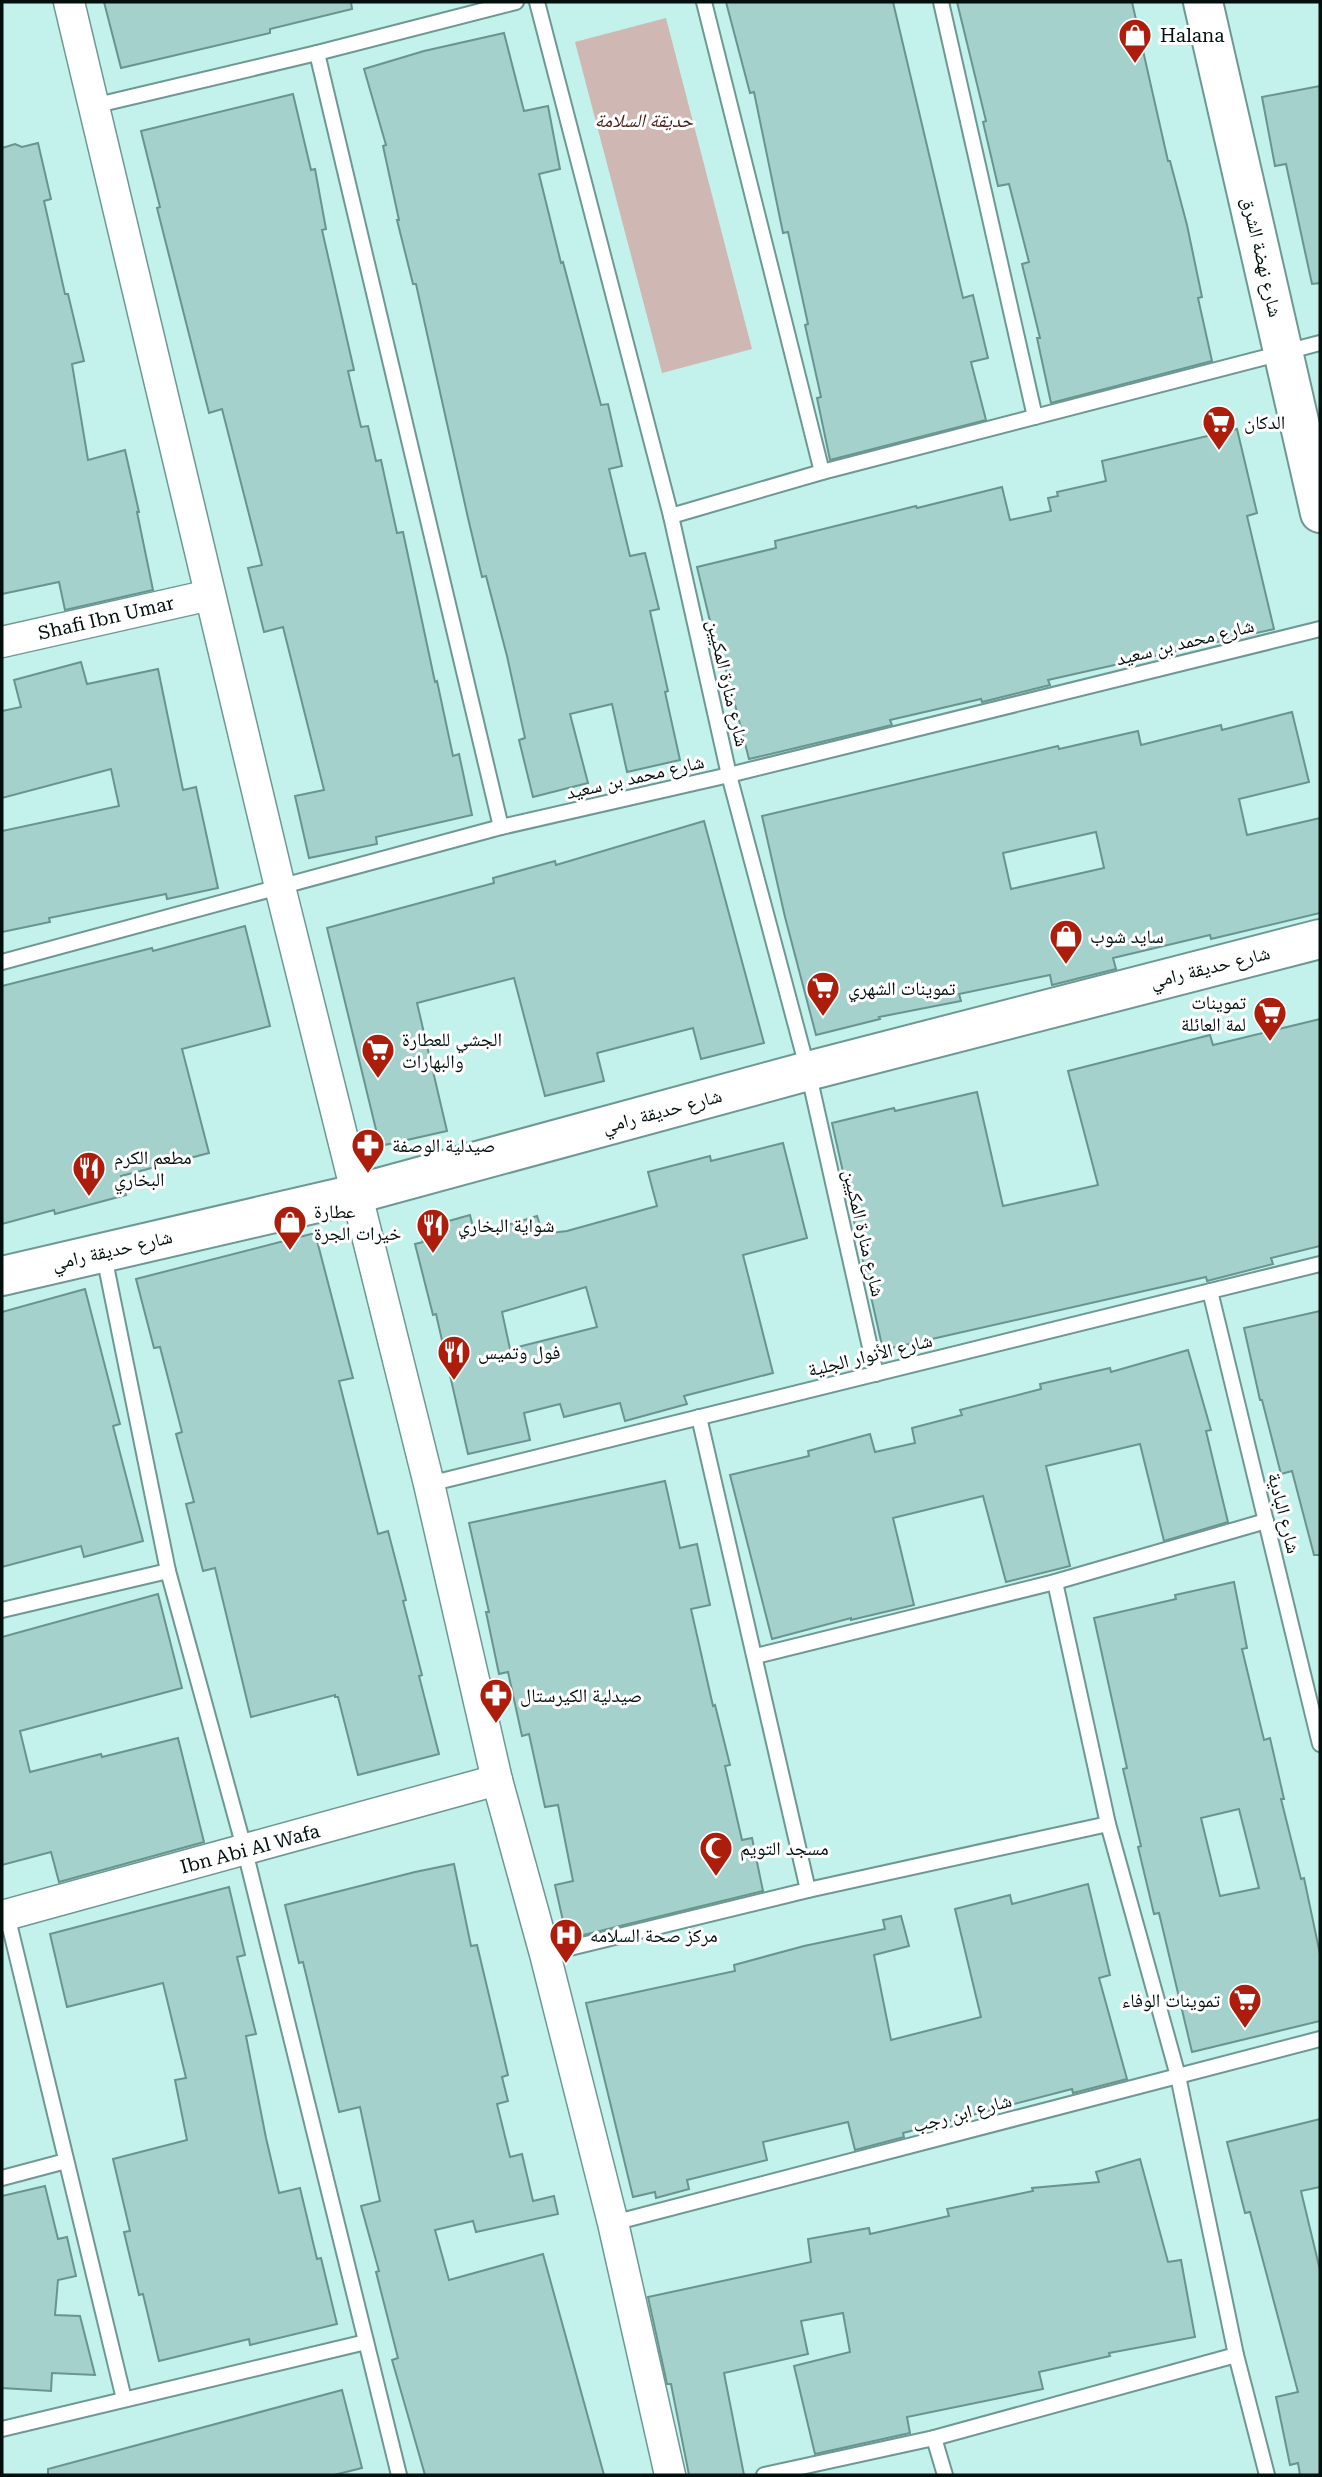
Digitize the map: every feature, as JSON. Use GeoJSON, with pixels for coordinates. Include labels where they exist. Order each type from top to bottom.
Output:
{"type":"FeatureCollection","features":[{"type":"Feature","properties":{"kind":"street"},"geometry":{"type":"LineString","coordinates":[[69,2],[280,887],[429,1485],[497,1780],[545,1954],[613,2223],[670,2475]]}},
{"type":"Feature","properties":{"kind":"street","name":"شارع نهضة الشرق"},"geometry":{"type":"LineString","coordinates":[[1203,2],[1320,513]]}},
{"type":"Feature","properties":{"kind":"street","name":"Shafi Ibn Umar"},"geometry":{"type":"LineString","coordinates":[[2,642],[210,594]]}},
{"type":"Feature","properties":{"kind":"street","name":"شارع حديقة رامي"},"geometry":{"type":"LineString","coordinates":[[2,1276],[356,1195],[808,1071],[1320,939]]}},
{"type":"Feature","properties":{"kind":"street","name":"Ibn Abi Al Wafa"},"geometry":{"type":"LineString","coordinates":[[4,1915],[497,1780]]}},
{"type":"Feature","properties":{"kind":"lane"},"geometry":{"type":"LineString","coordinates":[[93,106],[516,2]]}},
{"type":"Feature","properties":{"kind":"lane","name":"شارع منارة المكيين"},"geometry":{"type":"LineString","coordinates":[[537,2],[671,516],[729,775],[808,1071],[876,1374]]}},
{"type":"Feature","properties":{"kind":"lane"},"geometry":{"type":"LineString","coordinates":[[704,2],[822,472]]}},
{"type":"Feature","properties":{"kind":"lane"},"geometry":{"type":"LineString","coordinates":[[941,2],[1035,417]]}},
{"type":"Feature","properties":{"kind":"lane"},"geometry":{"type":"LineString","coordinates":[[317,53],[501,827]]}},
{"type":"Feature","properties":{"kind":"lane"},"geometry":{"type":"LineString","coordinates":[[671,516],[822,472],[1283,351],[1320,344]]}},
{"type":"Feature","properties":{"kind":"lane","name":"شارع محمد بن سعيد"},"geometry":{"type":"LineString","coordinates":[[2,962],[501,827],[729,775],[1320,629]]}},
{"type":"Feature","properties":{"kind":"lane"},"geometry":{"type":"LineString","coordinates":[[103,1251],[169,1571],[245,1851],[399,2475]]}},
{"type":"Feature","properties":{"kind":"lane","name":"شارع الأنوار الجلية"},"geometry":{"type":"LineString","coordinates":[[429,1485],[1320,1264]]}},
{"type":"Feature","properties":{"kind":"lane","name":"شارع البادية"},"geometry":{"type":"LineString","coordinates":[[1210,1291],[1320,1744]]}},
{"type":"Feature","properties":{"kind":"lane"},"geometry":{"type":"LineString","coordinates":[[699,1417],[808,1890]]}},
{"type":"Feature","properties":{"kind":"lane"},"geometry":{"type":"LineString","coordinates":[[755,1656],[1055,1582],[1266,1521]]}},
{"type":"Feature","properties":{"kind":"lane"},"geometry":{"type":"LineString","coordinates":[[2,1610],[169,1571]]}},
{"type":"Feature","properties":{"kind":"lane"},"geometry":{"type":"LineString","coordinates":[[1055,1582],[1108,1824],[1178,2076],[1236,2355],[1267,2475]]}},
{"type":"Feature","properties":{"kind":"lane"},"geometry":{"type":"LineString","coordinates":[[545,1954],[808,1890],[1108,1824]]}},
{"type":"Feature","properties":{"kind":"lane"},"geometry":{"type":"LineString","coordinates":[[4,1915],[124,2399]]}},
{"type":"Feature","properties":{"kind":"lane","name":"شارع ابن رجب"},"geometry":{"type":"LineString","coordinates":[[613,2223],[1320,2039]]}},
{"type":"Feature","properties":{"kind":"lane"},"geometry":{"type":"LineString","coordinates":[[2,2178],[66,2161]]}},
{"type":"Feature","properties":{"kind":"lane"},"geometry":{"type":"LineString","coordinates":[[2,2429],[366,2342]]}},
{"type":"Feature","properties":{"kind":"lane"},"geometry":{"type":"LineString","coordinates":[[764,2475],[934,2438],[1236,2355]]}},
{"type":"Feature","properties":{"kind":"lane"},"geometry":{"type":"LineString","coordinates":[[934,2438],[945,2475]]}},
{"type":"Feature","properties":{"kind":"green space","name":"حديقة السلامة"},"geometry":{"type":"Polygon","coordinates":[[[666,18],[752,349],[662,373],[575,42],[666,18]]]}},
{"type":"Feature","properties":{"kind":"building"},"geometry":{"type":"Polygon","coordinates":[[[104,2],[351,2],[352,9],[270,29],[270,33],[121,68],[104,2]]]}},
{"type":"Feature","properties":{"kind":"building"},"geometry":{"type":"Polygon","coordinates":[[[726,2],[893,2],[963,298],[973,295],[988,358],[971,362],[986,420],[830,460],[817,398],[821,397],[805,325],[808,324],[788,232],[783,233],[754,92],[750,93],[726,2]]]}},
{"type":"Feature","properties":{"kind":"building"},"geometry":{"type":"Polygon","coordinates":[[[957,2],[1132,2],[1168,161],[1187,225],[1202,297],[1198,298],[1212,361],[1051,403],[1037,338],[1040,338],[1022,264],[1029,262],[1009,184],[998,186],[983,122],[986,121],[957,2]]]}},
{"type":"Feature","properties":{"kind":"building"},"geometry":{"type":"Polygon","coordinates":[[[504,33],[524,111],[548,106],[560,169],[539,174],[601,405],[608,404],[622,466],[609,469],[630,556],[645,553],[659,609],[650,611],[680,760],[627,772],[612,704],[570,714],[588,783],[533,797],[519,740],[525,738],[507,656],[486,576],[482,577],[416,284],[413,284],[397,220],[383,146],[386,145],[364,69],[424,51],[504,33]]]}},
{"type":"Feature","properties":{"kind":"building"},"geometry":{"type":"Polygon","coordinates":[[[1320,86],[1320,283],[1312,284],[1286,164],[1275,166],[1262,97],[1320,86]]]}},
{"type":"Feature","properties":{"kind":"building"},"geometry":{"type":"Polygon","coordinates":[[[293,94],[311,170],[315,169],[326,229],[322,230],[354,370],[348,371],[361,427],[368,426],[376,461],[381,460],[397,533],[403,532],[453,756],[459,754],[472,815],[376,837],[377,844],[309,858],[295,796],[324,790],[283,627],[264,632],[248,568],[262,565],[222,409],[209,413],[157,208],[160,207],[141,131],[293,94]]]}},
{"type":"Feature","properties":{"kind":"building"},"geometry":{"type":"Polygon","coordinates":[[[38,143],[51,199],[44,201],[65,294],[68,294],[84,361],[72,364],[88,460],[125,450],[153,590],[65,610],[59,582],[2,594],[2,148],[15,144],[22,147],[38,143]]]}},
{"type":"Feature","properties":{"kind":"building"},"geometry":{"type":"Polygon","coordinates":[[[1237,429],[1257,513],[1247,516],[1274,629],[1048,680],[1050,685],[890,720],[892,725],[749,759],[724,662],[720,663],[697,567],[776,548],[775,541],[1002,487],[1010,520],[1051,511],[1048,498],[1058,496],[1057,492],[1106,481],[1102,461],[1237,429]]]}},
{"type":"Feature","properties":{"kind":"building"},"geometry":{"type":"Polygon","coordinates":[[[81,662],[87,684],[158,669],[183,790],[196,787],[218,888],[167,899],[166,894],[49,918],[50,922],[2,932],[2,831],[119,806],[111,769],[2,798],[2,711],[21,707],[14,680],[81,662]]]}},
{"type":"Feature","properties":{"kind":"building"},"geometry":{"type":"Polygon","coordinates":[[[1292,712],[1309,782],[1239,799],[1247,835],[1320,818],[1320,913],[1211,939],[1210,935],[1113,958],[1116,969],[1052,985],[1050,975],[959,994],[961,1001],[879,1017],[880,1019],[816,1035],[762,816],[1058,746],[1059,749],[1138,731],[1141,745],[1221,725],[1222,730],[1292,712]],[[1096,832],[1003,853],[1011,889],[1104,868],[1096,832]]]}},
{"type":"Feature","properties":{"kind":"building"},"geometry":{"type":"Polygon","coordinates":[[[704,821],[764,1043],[701,1059],[693,1028],[597,1053],[604,1081],[545,1096],[514,978],[417,1003],[447,1131],[380,1146],[327,928],[494,883],[493,878],[555,861],[556,865],[704,821]]]}},
{"type":"Feature","properties":{"kind":"building"},"geometry":{"type":"Polygon","coordinates":[[[245,926],[270,1026],[182,1049],[209,1153],[121,1176],[126,1195],[55,1214],[54,1210],[2,1224],[2,986],[152,948],[153,951],[245,926]]]}},
{"type":"Feature","properties":{"kind":"building"},"geometry":{"type":"Polygon","coordinates":[[[1320,1019],[1320,1246],[1271,1258],[1273,1264],[1207,1281],[1206,1277],[883,1350],[832,1123],[977,1092],[1003,1206],[1098,1185],[1068,1071],[1210,1035],[1213,1045],[1320,1019]]]}},
{"type":"Feature","properties":{"kind":"building"},"geometry":{"type":"Polygon","coordinates":[[[783,1143],[807,1238],[743,1255],[773,1373],[684,1396],[687,1404],[625,1421],[620,1403],[564,1417],[560,1404],[524,1413],[530,1440],[468,1454],[436,1314],[433,1315],[415,1244],[423,1242],[420,1229],[470,1215],[475,1235],[537,1216],[543,1234],[567,1231],[657,1206],[648,1172],[710,1156],[711,1161],[783,1143]],[[586,1287],[502,1312],[510,1349],[597,1327],[586,1287]]]}},
{"type":"Feature","properties":{"kind":"building"},"geometry":{"type":"Polygon","coordinates":[[[315,1233],[353,1378],[339,1381],[378,1534],[388,1531],[406,1600],[403,1601],[422,1675],[419,1676],[439,1754],[358,1775],[338,1697],[335,1695],[251,1717],[215,1568],[203,1571],[186,1504],[194,1502],[176,1434],[182,1432],[160,1347],[154,1348],[136,1279],[315,1233]]]}},
{"type":"Feature","properties":{"kind":"building"},"geometry":{"type":"Polygon","coordinates":[[[85,1289],[120,1424],[113,1426],[143,1541],[84,1557],[81,1546],[2,1567],[2,1312],[85,1289]]]}},
{"type":"Feature","properties":{"kind":"building"},"geometry":{"type":"Polygon","coordinates":[[[1320,1311],[1320,1555],[1314,1555],[1292,1471],[1281,1474],[1260,1400],[1244,1328],[1320,1311]]]}},
{"type":"Feature","properties":{"kind":"building"},"geometry":{"type":"Polygon","coordinates":[[[1188,1350],[1211,1430],[1206,1431],[1228,1522],[1164,1541],[1140,1444],[1046,1466],[1070,1566],[1006,1582],[983,1496],[893,1518],[914,1605],[772,1639],[730,1475],[809,1456],[808,1451],[870,1434],[875,1452],[915,1443],[912,1428],[962,1415],[960,1410],[1041,1389],[1040,1384],[1110,1368],[1111,1372],[1188,1350]]]}},
{"type":"Feature","properties":{"kind":"building"},"geometry":{"type":"Polygon","coordinates":[[[665,1481],[680,1548],[697,1544],[710,1605],[691,1609],[713,1706],[715,1705],[730,1765],[725,1766],[742,1840],[752,1838],[763,1891],[567,1939],[555,1885],[573,1881],[558,1805],[545,1807],[529,1734],[522,1736],[508,1672],[499,1674],[486,1612],[489,1612],[469,1523],[665,1481]]]}},
{"type":"Feature","properties":{"kind":"building"},"geometry":{"type":"Polygon","coordinates":[[[1234,1582],[1247,1648],[1242,1649],[1264,1740],[1270,1738],[1284,1799],[1281,1799],[1301,1879],[1304,1878],[1320,1954],[1320,2021],[1192,2052],[1159,1913],[1154,1914],[1138,1847],[1141,1846],[1123,1769],[1127,1768],[1094,1618],[1176,1599],[1175,1595],[1234,1582]],[[1239,1809],[1201,1818],[1220,1896],[1259,1888],[1239,1809]]]}},
{"type":"Feature","properties":{"kind":"building"},"geometry":{"type":"Polygon","coordinates":[[[158,1594],[182,1688],[20,1731],[30,1772],[178,1738],[204,1842],[59,1882],[51,1852],[2,1865],[2,1637],[158,1594]]]}},
{"type":"Feature","properties":{"kind":"building"},"geometry":{"type":"Polygon","coordinates":[[[454,1864],[471,1946],[477,1945],[508,2075],[502,2077],[508,2101],[497,2104],[510,2157],[522,2154],[533,2201],[554,2196],[558,2214],[476,2232],[473,2221],[435,2230],[449,2280],[543,2254],[604,2475],[425,2475],[392,2360],[398,2358],[376,2272],[379,2271],[361,2206],[380,2201],[360,2107],[339,2112],[303,1962],[299,1963],[285,1905],[454,1864]]]}},
{"type":"Feature","properties":{"kind":"building"},"geometry":{"type":"Polygon","coordinates":[[[1088,1884],[1110,1975],[1099,1978],[1127,2079],[1073,2093],[1072,2089],[903,2133],[904,2137],[855,2150],[848,2122],[763,2142],[767,2160],[687,2180],[689,2189],[656,2198],[655,2192],[633,2197],[586,2003],[735,1971],[734,1965],[804,1946],[885,1929],[883,1920],[901,1916],[909,1946],[874,1955],[891,2040],[981,2017],[955,1909],[1010,1895],[1012,1904],[1088,1884]]]}},
{"type":"Feature","properties":{"kind":"building"},"geometry":{"type":"Polygon","coordinates":[[[229,1887],[245,1955],[237,1957],[256,2034],[246,2036],[279,2193],[300,2188],[317,2259],[321,2258],[337,2324],[250,2345],[249,2339],[159,2361],[143,2294],[139,2295],[124,2232],[130,2231],[113,2159],[187,2140],[175,2080],[186,2078],[163,1983],[67,2007],[50,1934],[229,1887]]]}},
{"type":"Feature","properties":{"kind":"building"},"geometry":{"type":"Polygon","coordinates":[[[1320,2119],[1320,2187],[1301,2191],[1320,2270],[1320,2475],[1300,2475],[1298,2463],[1290,2465],[1276,2397],[1298,2392],[1250,2212],[1245,2213],[1227,2142],[1320,2119]]]}},
{"type":"Feature","properties":{"kind":"building"},"geometry":{"type":"Polygon","coordinates":[[[1140,2159],[1168,2262],[1181,2260],[1195,2337],[1109,2353],[1110,2356],[1039,2372],[1043,2389],[907,2417],[910,2433],[815,2454],[794,2366],[850,2352],[843,2313],[801,2321],[808,2354],[724,2373],[744,2475],[689,2475],[671,2384],[667,2384],[648,2297],[811,2262],[808,2239],[869,2228],[870,2234],[949,2216],[947,2209],[1033,2191],[1032,2188],[1099,2182],[1096,2172],[1140,2159]]]}},
{"type":"Feature","properties":{"kind":"building"},"geometry":{"type":"Polygon","coordinates":[[[45,2186],[58,2239],[67,2237],[76,2276],[58,2280],[55,2315],[80,2316],[95,2375],[52,2373],[51,2391],[2,2388],[2,2196],[45,2186]]]}},
{"type":"Feature","properties":{"kind":"building"},"geometry":{"type":"Polygon","coordinates":[[[342,2390],[362,2468],[334,2475],[48,2475],[48,2469],[342,2390]]]}},
{"type":"Feature","properties":{"kind":"place","name":"Halana"},"geometry":{"type":"Point","coordinates":[1135,65]}},
{"type":"Feature","properties":{"kind":"place","name":"الدكان"},"geometry":{"type":"Point","coordinates":[1219,452]}},
{"type":"Feature","properties":{"kind":"place","name":"سايد شوب"},"geometry":{"type":"Point","coordinates":[1066,966]}},
{"type":"Feature","properties":{"kind":"place","name":"تموينات الشهري"},"geometry":{"type":"Point","coordinates":[823,1018]}},
{"type":"Feature","properties":{"kind":"place","name":"تموينات لمة العائلة"},"geometry":{"type":"Point","coordinates":[1270,1043]}},
{"type":"Feature","properties":{"kind":"place","name":"الجشي للعطارة والبهارات"},"geometry":{"type":"Point","coordinates":[378,1080]}},
{"type":"Feature","properties":{"kind":"place","name":"صيدلية الوصفة"},"geometry":{"type":"Point","coordinates":[368,1175]}},
{"type":"Feature","properties":{"kind":"place","name":"مطعم الكرم البخاري"},"geometry":{"type":"Point","coordinates":[89,1198]}},
{"type":"Feature","properties":{"kind":"place","name":"عطارة خيرات الجرة"},"geometry":{"type":"Point","coordinates":[290,1252]}},
{"type":"Feature","properties":{"kind":"place","name":"شواية البخاري"},"geometry":{"type":"Point","coordinates":[433,1255]}},
{"type":"Feature","properties":{"kind":"place","name":"فول وتميس"},"geometry":{"type":"Point","coordinates":[454,1382]}},
{"type":"Feature","properties":{"kind":"place","name":"صيدلية الكيرستال"},"geometry":{"type":"Point","coordinates":[496,1725]}},
{"type":"Feature","properties":{"kind":"place","name":"مسجد التويم"},"geometry":{"type":"Point","coordinates":[716,1878]}},
{"type":"Feature","properties":{"kind":"place","name":"مركز صحة السلامه"},"geometry":{"type":"Point","coordinates":[566,1965]}},
{"type":"Feature","properties":{"kind":"place","name":"تموينات الوفاء"},"geometry":{"type":"Point","coordinates":[1245,2030]}}]}
